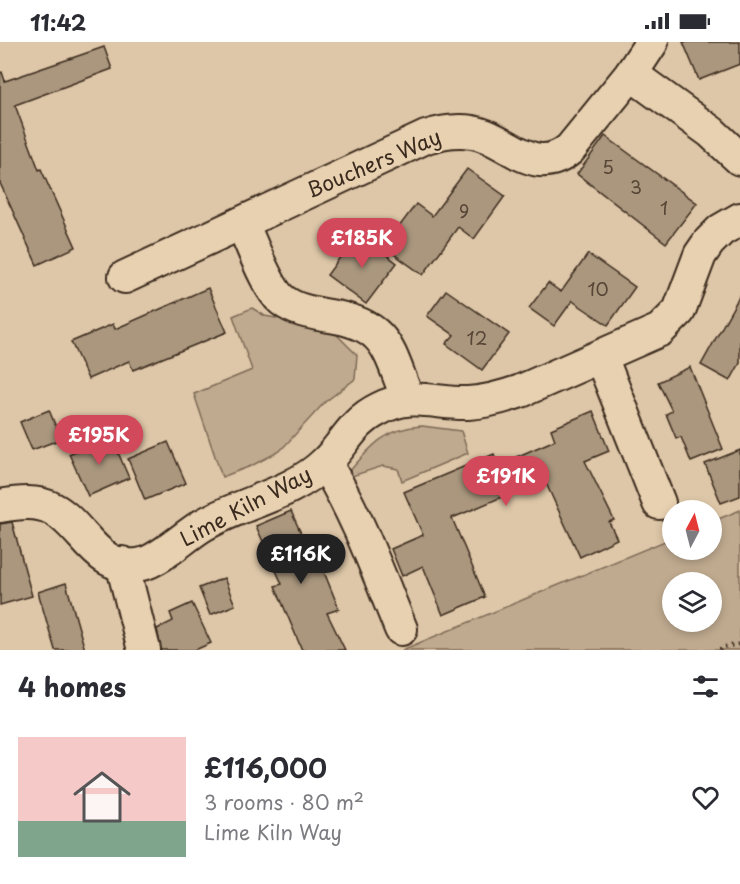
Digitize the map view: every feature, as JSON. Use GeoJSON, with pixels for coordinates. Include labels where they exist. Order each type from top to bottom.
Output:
{"type":"FeatureCollection","features":[{"type":"Feature","properties":{"kind":"street","name":"Bouchers Way"},"geometry":{"type":"LineString","coordinates":[[124,277],[426,137],[442,132],[472,132],[498,141],[533,160],[552,160],[562,156],[631,74],[652,42]]}},
{"type":"Feature","properties":{"kind":"street"},"geometry":{"type":"LineString","coordinates":[[631,74],[711,132],[740,159]]}},
{"type":"Feature","properties":{"kind":"street","name":"Lime Kiln Way"},"geometry":{"type":"LineString","coordinates":[[0,506],[23,502],[54,509],[69,521],[96,552],[112,561],[143,564],[204,525],[290,487],[325,463],[357,423],[380,408],[408,399],[422,398],[467,403],[498,399],[602,357],[660,330],[678,311],[705,248],[721,230],[740,219]]}},
{"type":"Feature","properties":{"kind":"street"},"geometry":{"type":"LineString","coordinates":[[242,224],[280,299],[294,308],[310,313],[349,320],[365,326],[378,335],[390,353],[408,399]]}},
{"type":"Feature","properties":{"kind":"street"},"geometry":{"type":"LineString","coordinates":[[602,357],[659,503]]}},
{"type":"Feature","properties":{"kind":"street"},"geometry":{"type":"LineString","coordinates":[[325,463],[367,546],[401,629]]}},
{"type":"Feature","properties":{"kind":"street"},"geometry":{"type":"LineString","coordinates":[[122,563],[144,650]]}},
{"type":"Feature","properties":{"kind":"path"},"geometry":{"type":"LineString","coordinates":[[720,650],[740,644]]}},
{"type":"Feature","properties":{"kind":"shaded area"},"geometry":{"type":"Polygon","coordinates":[[[252,308],[265,316],[330,328],[357,355],[355,379],[325,402],[280,451],[251,466],[222,477],[194,394],[252,370],[233,316],[252,308]]]}},
{"type":"Feature","properties":{"kind":"shaded area"},"geometry":{"type":"Polygon","coordinates":[[[422,426],[461,431],[468,453],[402,481],[398,469],[383,466],[352,476],[348,473],[380,440],[398,430],[422,426]]]}},
{"type":"Feature","properties":{"kind":"shaded area"},"geometry":{"type":"Polygon","coordinates":[[[740,510],[740,650],[402,650],[662,542],[662,560],[722,560],[722,517],[740,510]]]}},
{"type":"Feature","properties":{"kind":"building"},"geometry":{"type":"Polygon","coordinates":[[[683,42],[740,42],[740,64],[699,80],[683,42]]]}},
{"type":"Feature","properties":{"kind":"building"},"geometry":{"type":"Polygon","coordinates":[[[104,47],[112,69],[15,105],[39,170],[41,169],[76,247],[37,265],[0,183],[0,73],[2,72],[5,81],[104,47]]]}},
{"type":"Feature","properties":{"kind":"building"},"geometry":{"type":"Polygon","coordinates":[[[605,136],[697,203],[666,243],[577,174],[605,136]]]}},
{"type":"Feature","properties":{"kind":"building"},"geometry":{"type":"Polygon","coordinates":[[[467,169],[505,196],[474,239],[458,227],[423,275],[384,247],[416,204],[432,216],[467,169]]]}},
{"type":"Feature","properties":{"kind":"building"},"geometry":{"type":"Polygon","coordinates":[[[358,233],[397,263],[366,304],[327,275],[358,233]]]}},
{"type":"Feature","properties":{"kind":"building"},"geometry":{"type":"Polygon","coordinates":[[[588,254],[635,287],[608,325],[571,300],[554,326],[529,308],[548,283],[561,292],[588,254]]]}},
{"type":"Feature","properties":{"kind":"building"},"geometry":{"type":"Polygon","coordinates":[[[208,288],[227,332],[133,370],[129,361],[88,379],[71,342],[113,324],[115,329],[208,288]]]}},
{"type":"Feature","properties":{"kind":"building"},"geometry":{"type":"Polygon","coordinates":[[[446,290],[509,334],[482,370],[446,344],[454,335],[427,316],[446,290]]]}},
{"type":"Feature","properties":{"kind":"building"},"geometry":{"type":"Polygon","coordinates":[[[740,295],[740,363],[730,381],[701,365],[740,295]]]}},
{"type":"Feature","properties":{"kind":"building"},"geometry":{"type":"Polygon","coordinates":[[[690,367],[723,449],[691,462],[681,437],[676,438],[666,414],[672,411],[658,382],[690,367]]]}},
{"type":"Feature","properties":{"kind":"building"},"geometry":{"type":"Polygon","coordinates":[[[49,410],[61,439],[32,450],[20,422],[49,410]]]}},
{"type":"Feature","properties":{"kind":"building"},"geometry":{"type":"Polygon","coordinates":[[[593,411],[609,451],[585,461],[614,520],[609,522],[617,539],[580,557],[544,479],[452,518],[485,597],[443,615],[423,566],[402,576],[391,549],[423,535],[404,492],[494,454],[498,465],[555,440],[551,429],[593,411]]]}},
{"type":"Feature","properties":{"kind":"building"},"geometry":{"type":"Polygon","coordinates":[[[111,436],[129,478],[88,496],[69,454],[111,436]]]}},
{"type":"Feature","properties":{"kind":"building"},"geometry":{"type":"Polygon","coordinates":[[[168,442],[186,483],[145,500],[128,459],[168,442]]]}},
{"type":"Feature","properties":{"kind":"building"},"geometry":{"type":"Polygon","coordinates":[[[740,450],[740,496],[722,503],[705,464],[740,450]]]}},
{"type":"Feature","properties":{"kind":"building"},"geometry":{"type":"Polygon","coordinates":[[[291,511],[317,569],[322,567],[339,609],[327,613],[345,650],[302,650],[275,586],[282,584],[256,526],[291,511]]]}},
{"type":"Feature","properties":{"kind":"building"},"geometry":{"type":"Polygon","coordinates":[[[12,522],[32,596],[0,605],[0,524],[12,522]]]}},
{"type":"Feature","properties":{"kind":"building"},"geometry":{"type":"Polygon","coordinates":[[[224,578],[235,605],[210,615],[199,588],[224,578]]]}},
{"type":"Feature","properties":{"kind":"building"},"geometry":{"type":"Polygon","coordinates":[[[66,583],[85,650],[55,650],[38,592],[66,583]]]}},
{"type":"Feature","properties":{"kind":"building"},"geometry":{"type":"Polygon","coordinates":[[[192,603],[211,643],[195,650],[161,650],[157,629],[173,621],[170,613],[192,603]]]}}]}
